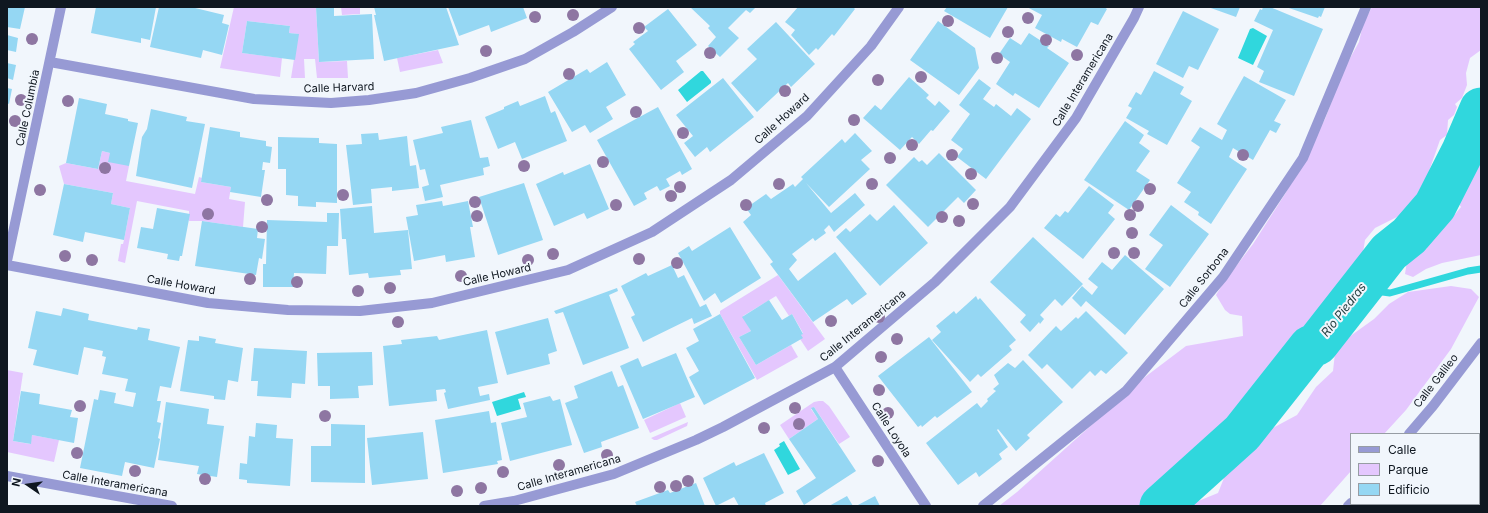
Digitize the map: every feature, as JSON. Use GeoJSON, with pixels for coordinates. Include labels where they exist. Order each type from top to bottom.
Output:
{"type":"FeatureCollection","features":[{"type":"Feature","properties":{"kind":"street","name":"Calle Columbia"},"geometry":{"type":"LineString","coordinates":[[7,261],[61,7]]}},
{"type":"Feature","properties":{"kind":"street","name":"Calle Harvard"},"geometry":{"type":"LineString","coordinates":[[50,62],[254,99],[331,103],[369,100],[423,91],[470,78],[525,59],[612,7]]}},
{"type":"Feature","properties":{"kind":"street","name":"Calle Howard"},"geometry":{"type":"LineString","coordinates":[[7,265],[208,303],[288,310],[360,310],[432,303],[568,270],[652,232],[731,180],[807,116],[870,46],[898,7]]}},
{"type":"Feature","properties":{"kind":"street","name":"Calle Interamericana"},"geometry":{"type":"LineString","coordinates":[[484,506],[514,501],[614,474],[723,427],[835,367],[935,282],[1010,207],[1076,118],[1139,7]]}},
{"type":"Feature","properties":{"kind":"street","name":"Calle Sorbona"},"geometry":{"type":"LineString","coordinates":[[983,506],[1126,390],[1223,277],[1303,158],[1366,7]]}},
{"type":"Feature","properties":{"kind":"street","name":"Calle Galileo"},"geometry":{"type":"LineString","coordinates":[[1410,433],[1433,406],[1481,343]]}},
{"type":"Feature","properties":{"kind":"street","name":"Calle Loyola"},"geometry":{"type":"LineString","coordinates":[[835,367],[926,506]]}},
{"type":"Feature","properties":{"kind":"street","name":"Calle Interamericana"},"geometry":{"type":"LineString","coordinates":[[7,476],[172,506]]}},
{"type":"Feature","properties":{"kind":"green space"},"geometry":{"type":"Polygon","coordinates":[[[234,7],[316,7],[319,62],[347,61],[348,78],[317,78],[315,59],[304,59],[305,78],[291,78],[298,34],[289,33],[290,26],[247,21],[242,53],[282,58],[280,77],[220,68],[234,7]]]}},
{"type":"Feature","properties":{"kind":"green space"},"geometry":{"type":"Polygon","coordinates":[[[341,7],[360,7],[360,14],[342,15],[341,7]]]}},
{"type":"Feature","properties":{"kind":"green space"},"geometry":{"type":"Polygon","coordinates":[[[1372,7],[1481,7],[1481,50],[1470,58],[1466,73],[1467,85],[1462,98],[1455,104],[1457,107],[1454,115],[1448,120],[1447,135],[1440,140],[1428,174],[1415,201],[1401,215],[1375,228],[1365,240],[1360,272],[1351,282],[1342,302],[1344,315],[1342,325],[1326,346],[1305,366],[1281,409],[1268,421],[1224,438],[1210,453],[1178,481],[1144,506],[999,506],[1017,492],[1145,377],[1186,346],[1243,336],[1242,316],[1230,314],[1225,310],[1216,295],[1253,244],[1285,194],[1325,119],[1343,71],[1359,42],[1363,24],[1372,7]]]}},
{"type":"Feature","properties":{"kind":"green space"},"geometry":{"type":"Polygon","coordinates":[[[438,50],[443,63],[400,72],[397,58],[438,50]]]}},
{"type":"Feature","properties":{"kind":"green space"},"geometry":{"type":"Polygon","coordinates":[[[1481,130],[1481,255],[1442,263],[1426,269],[1413,277],[1405,274],[1407,261],[1414,255],[1427,248],[1426,239],[1433,228],[1438,223],[1447,224],[1461,207],[1458,202],[1462,187],[1469,181],[1475,171],[1470,167],[1471,147],[1477,134],[1481,130]]]}},
{"type":"Feature","properties":{"kind":"green space"},"geometry":{"type":"Polygon","coordinates":[[[102,151],[110,153],[129,166],[126,181],[195,194],[199,177],[202,178],[201,182],[231,187],[229,199],[245,202],[243,227],[202,221],[189,221],[189,211],[137,201],[125,263],[118,261],[121,244],[123,244],[124,240],[130,208],[111,204],[113,193],[64,184],[59,166],[66,163],[98,169],[102,151]]]}},
{"type":"Feature","properties":{"kind":"green space"},"geometry":{"type":"Polygon","coordinates":[[[778,275],[825,339],[808,351],[800,339],[803,333],[792,314],[789,316],[776,296],[743,316],[751,331],[739,337],[756,365],[791,345],[798,357],[757,380],[720,314],[720,311],[778,275]]]}},
{"type":"Feature","properties":{"kind":"green space"},"geometry":{"type":"Polygon","coordinates":[[[1451,286],[1471,289],[1479,297],[1451,349],[1406,410],[1385,433],[1350,433],[1350,472],[1320,506],[1186,506],[1218,493],[1230,463],[1240,450],[1256,437],[1297,415],[1316,387],[1333,371],[1335,353],[1342,342],[1374,319],[1389,304],[1408,292],[1451,286]]]}},
{"type":"Feature","properties":{"kind":"green space"},"geometry":{"type":"Polygon","coordinates":[[[7,370],[23,373],[13,441],[30,444],[32,435],[59,440],[54,462],[7,452],[7,370]]]}},
{"type":"Feature","properties":{"kind":"green space"},"geometry":{"type":"Polygon","coordinates":[[[823,401],[829,406],[850,437],[839,444],[814,407],[811,409],[818,419],[789,439],[780,425],[814,402],[823,401]]]}},
{"type":"Feature","properties":{"kind":"green space"},"geometry":{"type":"Polygon","coordinates":[[[680,403],[686,417],[650,433],[644,420],[680,403]]]}},
{"type":"Feature","properties":{"kind":"green space"},"geometry":{"type":"Polygon","coordinates":[[[688,422],[687,426],[657,440],[651,438],[688,422]]]}},
{"type":"Feature","properties":{"kind":"water"},"geometry":{"type":"Polygon","coordinates":[[[1253,28],[1267,36],[1253,65],[1238,58],[1250,29],[1253,28]]]}},
{"type":"Feature","properties":{"kind":"water"},"geometry":{"type":"Polygon","coordinates":[[[701,71],[703,71],[711,83],[687,102],[678,90],[701,71]]]}},
{"type":"Feature","properties":{"kind":"water"},"geometry":{"type":"Polygon","coordinates":[[[524,392],[526,397],[518,399],[521,409],[497,416],[492,402],[524,392]]]}},
{"type":"Feature","properties":{"kind":"water"},"geometry":{"type":"Polygon","coordinates":[[[784,441],[800,469],[788,475],[774,450],[784,441]]]}},
{"type":"Feature","properties":{"kind":"building"},"geometry":{"type":"Polygon","coordinates":[[[7,7],[25,7],[20,29],[7,27],[7,7]]]}},
{"type":"Feature","properties":{"kind":"building"},"geometry":{"type":"Polygon","coordinates":[[[96,7],[156,7],[150,40],[141,38],[141,43],[91,33],[96,7]]]}},
{"type":"Feature","properties":{"kind":"building"},"geometry":{"type":"Polygon","coordinates":[[[159,7],[191,7],[224,15],[222,23],[229,25],[222,55],[203,50],[201,58],[150,47],[159,7]]]}},
{"type":"Feature","properties":{"kind":"building"},"geometry":{"type":"Polygon","coordinates":[[[316,7],[334,7],[334,16],[372,14],[374,59],[319,62],[316,7]]]}},
{"type":"Feature","properties":{"kind":"building"},"geometry":{"type":"Polygon","coordinates":[[[374,7],[446,7],[459,45],[384,61],[374,15],[376,15],[374,7]]]}},
{"type":"Feature","properties":{"kind":"building"},"geometry":{"type":"Polygon","coordinates":[[[448,7],[523,7],[527,18],[491,32],[489,25],[459,36],[448,7]]]}},
{"type":"Feature","properties":{"kind":"building"},"geometry":{"type":"Polygon","coordinates":[[[690,7],[756,7],[750,13],[746,10],[728,28],[739,38],[720,57],[708,46],[716,37],[708,28],[710,26],[690,7]]]}},
{"type":"Feature","properties":{"kind":"building"},"geometry":{"type":"Polygon","coordinates":[[[798,7],[853,7],[855,9],[834,36],[832,34],[818,50],[816,48],[809,55],[791,35],[795,30],[785,22],[798,7]]]}},
{"type":"Feature","properties":{"kind":"building"},"geometry":{"type":"Polygon","coordinates":[[[947,7],[1008,7],[990,38],[944,11],[947,7]]]}},
{"type":"Feature","properties":{"kind":"building"},"geometry":{"type":"Polygon","coordinates":[[[1027,7],[1104,7],[1107,9],[1098,25],[1091,22],[1077,47],[1062,39],[1061,42],[1035,28],[1042,15],[1027,7]]]}},
{"type":"Feature","properties":{"kind":"building"},"geometry":{"type":"Polygon","coordinates":[[[1208,7],[1240,7],[1236,17],[1208,7]]]}},
{"type":"Feature","properties":{"kind":"building"},"geometry":{"type":"Polygon","coordinates":[[[1263,7],[1270,7],[1323,29],[1294,96],[1259,82],[1264,71],[1257,67],[1273,30],[1254,21],[1260,9],[1262,10],[1263,7]]]}},
{"type":"Feature","properties":{"kind":"building"},"geometry":{"type":"Polygon","coordinates":[[[1286,7],[1325,7],[1321,17],[1319,16],[1318,18],[1286,7]]]}},
{"type":"Feature","properties":{"kind":"building"},"geometry":{"type":"Polygon","coordinates":[[[668,9],[697,45],[676,61],[684,72],[661,90],[629,49],[635,44],[633,42],[648,31],[644,27],[668,9]]]}},
{"type":"Feature","properties":{"kind":"building"},"geometry":{"type":"Polygon","coordinates":[[[1183,11],[1219,29],[1198,70],[1189,66],[1183,78],[1156,64],[1183,11]]]}},
{"type":"Feature","properties":{"kind":"building"},"geometry":{"type":"Polygon","coordinates":[[[247,21],[290,26],[289,33],[299,34],[295,60],[242,53],[247,21]]]}},
{"type":"Feature","properties":{"kind":"building"},"geometry":{"type":"Polygon","coordinates":[[[938,21],[975,48],[979,68],[959,95],[910,60],[938,21]]]}},
{"type":"Feature","properties":{"kind":"building"},"geometry":{"type":"Polygon","coordinates":[[[776,22],[815,64],[791,87],[788,83],[757,112],[731,83],[757,59],[747,49],[776,22]]]}},
{"type":"Feature","properties":{"kind":"building"},"geometry":{"type":"Polygon","coordinates":[[[1029,33],[1049,46],[1047,48],[1069,63],[1039,108],[1015,93],[1013,96],[996,84],[1010,62],[999,54],[1010,38],[1021,45],[1029,33]]]}},
{"type":"Feature","properties":{"kind":"building"},"geometry":{"type":"Polygon","coordinates":[[[7,35],[18,38],[16,52],[7,50],[7,35]]]}},
{"type":"Feature","properties":{"kind":"building"},"geometry":{"type":"Polygon","coordinates":[[[607,62],[626,95],[606,107],[613,119],[590,133],[585,125],[572,132],[548,92],[587,69],[590,73],[607,62]]]}},
{"type":"Feature","properties":{"kind":"building"},"geometry":{"type":"Polygon","coordinates":[[[7,63],[16,65],[13,80],[7,78],[7,63]]]}},
{"type":"Feature","properties":{"kind":"building"},"geometry":{"type":"Polygon","coordinates":[[[1154,71],[1184,87],[1180,94],[1192,101],[1167,145],[1147,134],[1149,131],[1126,118],[1132,108],[1128,106],[1136,92],[1141,95],[1154,71]]]}},
{"type":"Feature","properties":{"kind":"building"},"geometry":{"type":"Polygon","coordinates":[[[1244,76],[1286,100],[1274,121],[1281,124],[1276,133],[1270,130],[1253,160],[1233,148],[1229,157],[1247,169],[1211,224],[1198,215],[1199,212],[1184,202],[1191,192],[1177,183],[1200,147],[1191,141],[1200,127],[1222,140],[1227,130],[1217,124],[1244,76]]]}},
{"type":"Feature","properties":{"kind":"building"},"geometry":{"type":"Polygon","coordinates":[[[909,77],[929,95],[926,98],[935,106],[939,101],[950,111],[933,131],[931,130],[919,144],[912,137],[900,150],[863,118],[875,105],[881,110],[909,77]]]}},
{"type":"Feature","properties":{"kind":"building"},"geometry":{"type":"Polygon","coordinates":[[[723,78],[754,117],[710,152],[707,147],[695,157],[684,143],[693,136],[676,115],[723,78]]]}},
{"type":"Feature","properties":{"kind":"building"},"geometry":{"type":"Polygon","coordinates":[[[979,79],[991,88],[983,99],[994,107],[996,104],[1011,116],[1017,108],[1031,119],[986,179],[957,157],[963,149],[951,140],[970,114],[959,105],[979,79]]]}},
{"type":"Feature","properties":{"kind":"building"},"geometry":{"type":"Polygon","coordinates":[[[7,88],[12,89],[9,104],[7,103],[7,88]]]}},
{"type":"Feature","properties":{"kind":"building"},"geometry":{"type":"Polygon","coordinates":[[[545,96],[551,113],[555,111],[567,141],[522,159],[515,142],[498,149],[485,117],[518,101],[520,106],[545,96]]]}},
{"type":"Feature","properties":{"kind":"building"},"geometry":{"type":"Polygon","coordinates":[[[79,98],[107,104],[105,114],[128,119],[128,121],[138,123],[129,166],[108,162],[110,153],[102,151],[98,169],[66,163],[79,98]]]}},
{"type":"Feature","properties":{"kind":"building"},"geometry":{"type":"Polygon","coordinates":[[[658,107],[692,169],[682,175],[680,171],[666,179],[670,186],[660,191],[657,186],[644,193],[647,199],[634,206],[597,140],[658,107]]]}},
{"type":"Feature","properties":{"kind":"building"},"geometry":{"type":"Polygon","coordinates":[[[151,109],[187,117],[186,121],[205,124],[192,188],[136,176],[142,137],[147,129],[151,109]]]}},
{"type":"Feature","properties":{"kind":"building"},"geometry":{"type":"Polygon","coordinates":[[[471,120],[480,158],[488,157],[490,166],[483,168],[484,175],[440,185],[443,197],[425,201],[422,187],[429,185],[425,169],[420,170],[413,140],[443,133],[441,127],[471,120]]]}},
{"type":"Feature","properties":{"kind":"building"},"geometry":{"type":"Polygon","coordinates":[[[1125,121],[1144,135],[1139,143],[1150,151],[1136,171],[1150,180],[1129,210],[1084,180],[1125,121]]]}},
{"type":"Feature","properties":{"kind":"building"},"geometry":{"type":"Polygon","coordinates":[[[210,127],[240,132],[240,137],[266,141],[266,146],[272,147],[270,163],[263,162],[262,170],[265,170],[261,197],[230,192],[231,187],[201,182],[210,127]]]}},
{"type":"Feature","properties":{"kind":"building"},"geometry":{"type":"Polygon","coordinates":[[[378,133],[379,140],[407,136],[410,166],[416,165],[419,188],[392,191],[392,187],[371,189],[372,203],[353,205],[346,145],[362,144],[361,134],[378,133]]]}},
{"type":"Feature","properties":{"kind":"building"},"geometry":{"type":"Polygon","coordinates":[[[855,133],[872,151],[861,160],[870,169],[829,207],[806,183],[831,213],[855,193],[865,205],[834,232],[829,225],[824,230],[826,233],[815,241],[813,238],[792,254],[797,260],[789,269],[798,281],[835,252],[867,294],[852,305],[847,299],[813,322],[770,264],[773,262],[743,222],[751,215],[746,208],[766,194],[771,199],[793,184],[795,187],[803,179],[801,177],[842,139],[845,143],[855,133]]]}},
{"type":"Feature","properties":{"kind":"building"},"geometry":{"type":"Polygon","coordinates":[[[278,137],[319,138],[319,143],[337,144],[337,203],[316,202],[316,207],[298,206],[298,196],[286,195],[286,169],[278,169],[278,137]]]}},
{"type":"Feature","properties":{"kind":"building"},"geometry":{"type":"Polygon","coordinates":[[[939,153],[976,190],[964,203],[958,197],[928,227],[886,185],[914,157],[919,162],[922,160],[927,165],[939,153]]]}},
{"type":"Feature","properties":{"kind":"building"},"geometry":{"type":"Polygon","coordinates":[[[590,164],[609,209],[587,219],[584,213],[554,226],[536,184],[563,172],[564,175],[590,164]]]}},
{"type":"Feature","properties":{"kind":"building"},"geometry":{"type":"Polygon","coordinates":[[[524,183],[543,240],[498,255],[479,197],[524,183]]]}},
{"type":"Feature","properties":{"kind":"building"},"geometry":{"type":"Polygon","coordinates":[[[64,184],[113,193],[111,204],[130,208],[124,240],[85,232],[83,242],[53,235],[64,184]]]}},
{"type":"Feature","properties":{"kind":"building"},"geometry":{"type":"Polygon","coordinates":[[[1089,186],[1114,205],[1108,213],[1115,219],[1083,259],[1044,228],[1056,214],[1060,217],[1065,211],[1068,213],[1089,186]]]}},
{"type":"Feature","properties":{"kind":"building"},"geometry":{"type":"Polygon","coordinates":[[[442,201],[443,206],[468,201],[473,227],[470,227],[475,257],[446,262],[445,255],[414,261],[406,217],[418,215],[416,205],[442,201]]]}},
{"type":"Feature","properties":{"kind":"building"},"geometry":{"type":"Polygon","coordinates":[[[894,205],[928,243],[880,286],[836,237],[846,228],[850,232],[870,214],[877,221],[894,205]]]}},
{"type":"Feature","properties":{"kind":"building"},"geometry":{"type":"Polygon","coordinates":[[[1171,205],[1209,234],[1170,287],[1145,269],[1163,245],[1149,235],[1171,205]]]}},
{"type":"Feature","properties":{"kind":"building"},"geometry":{"type":"Polygon","coordinates":[[[372,206],[374,233],[408,230],[412,269],[400,270],[401,275],[369,278],[368,273],[349,275],[346,239],[342,239],[340,209],[372,206]]]}},
{"type":"Feature","properties":{"kind":"building"},"geometry":{"type":"Polygon","coordinates":[[[157,208],[190,214],[182,256],[180,256],[179,261],[167,259],[168,254],[137,248],[141,227],[153,229],[157,208]]]}},
{"type":"Feature","properties":{"kind":"building"},"geometry":{"type":"Polygon","coordinates":[[[327,213],[339,213],[338,246],[327,246],[326,274],[294,273],[293,287],[263,287],[263,264],[266,264],[267,220],[327,222],[327,213]]]}},
{"type":"Feature","properties":{"kind":"building"},"geometry":{"type":"Polygon","coordinates":[[[202,221],[258,229],[257,238],[265,239],[262,259],[259,258],[256,275],[195,266],[202,221]]]}},
{"type":"Feature","properties":{"kind":"building"},"geometry":{"type":"Polygon","coordinates":[[[730,227],[761,278],[721,303],[715,293],[704,301],[678,253],[689,246],[692,251],[730,227]]]}},
{"type":"Feature","properties":{"kind":"building"},"geometry":{"type":"Polygon","coordinates":[[[1033,237],[1083,284],[1062,306],[1055,299],[1040,315],[1044,319],[1040,324],[1039,322],[1030,332],[1020,322],[1026,315],[990,282],[1033,237]]]}},
{"type":"Feature","properties":{"kind":"building"},"geometry":{"type":"Polygon","coordinates":[[[1125,255],[1164,289],[1125,335],[1086,301],[1081,307],[1072,298],[1082,286],[1092,295],[1098,287],[1088,279],[1102,262],[1112,270],[1125,255]]]}},
{"type":"Feature","properties":{"kind":"building"},"geometry":{"type":"Polygon","coordinates":[[[672,265],[678,278],[684,275],[700,307],[706,304],[712,316],[694,324],[692,318],[643,342],[631,317],[635,315],[621,286],[646,273],[648,276],[672,265]]]}},
{"type":"Feature","properties":{"kind":"building"},"geometry":{"type":"Polygon","coordinates":[[[617,288],[618,291],[609,295],[629,348],[583,365],[563,312],[556,314],[554,311],[617,288]]]}},
{"type":"Feature","properties":{"kind":"building"},"geometry":{"type":"Polygon","coordinates":[[[976,296],[978,300],[980,298],[1016,340],[1009,346],[1012,350],[981,377],[978,374],[970,382],[932,340],[941,332],[936,326],[954,311],[956,314],[976,296]]]}},
{"type":"Feature","properties":{"kind":"building"},"geometry":{"type":"Polygon","coordinates":[[[769,300],[782,320],[792,314],[803,334],[801,335],[803,338],[756,365],[739,337],[751,331],[742,317],[769,300]]]}},
{"type":"Feature","properties":{"kind":"building"},"geometry":{"type":"Polygon","coordinates":[[[63,308],[89,314],[88,320],[137,330],[138,327],[150,329],[148,340],[180,347],[171,388],[160,386],[157,401],[161,401],[157,422],[161,423],[158,438],[160,439],[154,468],[125,462],[122,476],[80,468],[94,399],[98,400],[100,390],[116,393],[114,403],[133,407],[136,393],[125,391],[128,379],[102,374],[106,357],[102,356],[103,351],[84,347],[78,375],[33,365],[37,350],[28,348],[36,311],[61,316],[63,308]]]}},
{"type":"Feature","properties":{"kind":"building"},"geometry":{"type":"Polygon","coordinates":[[[1086,311],[1128,353],[1106,374],[1101,370],[1095,376],[1090,371],[1072,389],[1047,364],[1042,369],[1028,355],[1056,326],[1061,331],[1076,317],[1078,319],[1086,311]]]}},
{"type":"Feature","properties":{"kind":"building"},"geometry":{"type":"Polygon","coordinates":[[[720,314],[755,378],[704,405],[689,377],[699,371],[686,348],[699,341],[693,329],[720,314]]]}},
{"type":"Feature","properties":{"kind":"building"},"geometry":{"type":"Polygon","coordinates":[[[548,318],[557,351],[548,354],[550,364],[507,375],[495,332],[548,318]]]}},
{"type":"Feature","properties":{"kind":"building"},"geometry":{"type":"Polygon","coordinates":[[[487,330],[498,383],[478,387],[480,396],[489,394],[490,400],[448,409],[444,393],[446,392],[445,389],[436,390],[437,401],[389,406],[383,346],[402,344],[401,340],[437,336],[439,340],[487,330]]]}},
{"type":"Feature","properties":{"kind":"building"},"geometry":{"type":"Polygon","coordinates":[[[199,336],[216,339],[215,343],[243,348],[238,382],[228,380],[225,400],[214,399],[214,396],[180,391],[188,340],[199,341],[199,336]]]}},
{"type":"Feature","properties":{"kind":"building"},"geometry":{"type":"Polygon","coordinates":[[[929,337],[972,392],[937,418],[935,416],[922,427],[921,425],[918,427],[878,376],[929,337]]]}},
{"type":"Feature","properties":{"kind":"building"},"geometry":{"type":"Polygon","coordinates":[[[254,348],[307,351],[305,384],[292,383],[291,398],[257,396],[258,381],[251,381],[254,348]]]}},
{"type":"Feature","properties":{"kind":"building"},"geometry":{"type":"Polygon","coordinates":[[[372,352],[373,385],[358,386],[359,398],[330,399],[330,386],[318,386],[317,353],[372,352]]]}},
{"type":"Feature","properties":{"kind":"building"},"geometry":{"type":"Polygon","coordinates":[[[676,353],[695,397],[643,419],[620,366],[638,358],[642,367],[676,353]]]}},
{"type":"Feature","properties":{"kind":"building"},"geometry":{"type":"Polygon","coordinates":[[[1023,360],[1063,402],[1027,435],[1030,438],[1016,451],[998,429],[997,430],[1008,447],[999,454],[1002,459],[979,477],[976,472],[958,485],[926,443],[977,403],[981,408],[988,401],[987,399],[996,391],[993,389],[999,384],[994,375],[1008,363],[1015,368],[1023,360]]]}},
{"type":"Feature","properties":{"kind":"building"},"geometry":{"type":"Polygon","coordinates":[[[612,371],[618,387],[623,385],[639,428],[601,442],[602,447],[584,453],[565,403],[578,398],[574,386],[612,371]]]}},
{"type":"Feature","properties":{"kind":"building"},"geometry":{"type":"Polygon","coordinates":[[[21,391],[40,394],[39,404],[72,410],[70,417],[78,418],[74,443],[32,435],[31,444],[13,441],[21,391]]]}},
{"type":"Feature","properties":{"kind":"building"},"geometry":{"type":"Polygon","coordinates":[[[550,396],[553,401],[560,399],[572,445],[510,461],[501,423],[527,417],[523,403],[550,396]]]}},
{"type":"Feature","properties":{"kind":"building"},"geometry":{"type":"Polygon","coordinates":[[[166,402],[209,409],[207,424],[224,426],[217,477],[197,474],[199,466],[158,460],[166,402]]]}},
{"type":"Feature","properties":{"kind":"building"},"geometry":{"type":"Polygon","coordinates":[[[814,407],[856,471],[804,505],[796,491],[816,478],[789,439],[818,419],[811,408],[814,407]]]}},
{"type":"Feature","properties":{"kind":"building"},"geometry":{"type":"Polygon","coordinates":[[[489,411],[491,423],[496,422],[502,460],[497,461],[498,464],[443,473],[435,420],[489,411]]]}},
{"type":"Feature","properties":{"kind":"building"},"geometry":{"type":"Polygon","coordinates":[[[256,423],[277,425],[276,438],[293,439],[290,486],[247,483],[247,480],[239,479],[240,463],[247,464],[249,436],[255,437],[256,423]]]}},
{"type":"Feature","properties":{"kind":"building"},"geometry":{"type":"Polygon","coordinates":[[[331,424],[365,425],[365,483],[311,482],[311,446],[331,446],[331,424]]]}},
{"type":"Feature","properties":{"kind":"building"},"geometry":{"type":"Polygon","coordinates":[[[423,432],[428,479],[372,485],[367,438],[423,432]]]}},
{"type":"Feature","properties":{"kind":"building"},"geometry":{"type":"Polygon","coordinates":[[[764,453],[784,493],[765,503],[766,506],[739,506],[734,497],[716,506],[703,478],[734,462],[736,466],[764,453]]]}},
{"type":"Feature","properties":{"kind":"building"},"geometry":{"type":"Polygon","coordinates":[[[696,483],[705,506],[637,506],[635,502],[668,490],[670,493],[696,483]]]}},
{"type":"Feature","properties":{"kind":"building"},"geometry":{"type":"Polygon","coordinates":[[[847,496],[853,506],[829,506],[847,496]]]}},
{"type":"Feature","properties":{"kind":"building"},"geometry":{"type":"Polygon","coordinates":[[[875,496],[880,506],[856,506],[875,496]]]}},
{"type":"Feature","properties":{"kind":"waterway","name":"Río Piedras"},"geometry":{"type":"LineString","coordinates":[[1161,506],[1242,433],[1310,347],[1317,344],[1389,252],[1409,236],[1435,206],[1463,151],[1481,109]]}},
{"type":"Feature","properties":{"kind":"waterway"},"geometry":{"type":"LineString","coordinates":[[1360,289],[1390,293],[1468,271],[1481,269]]}}]}
